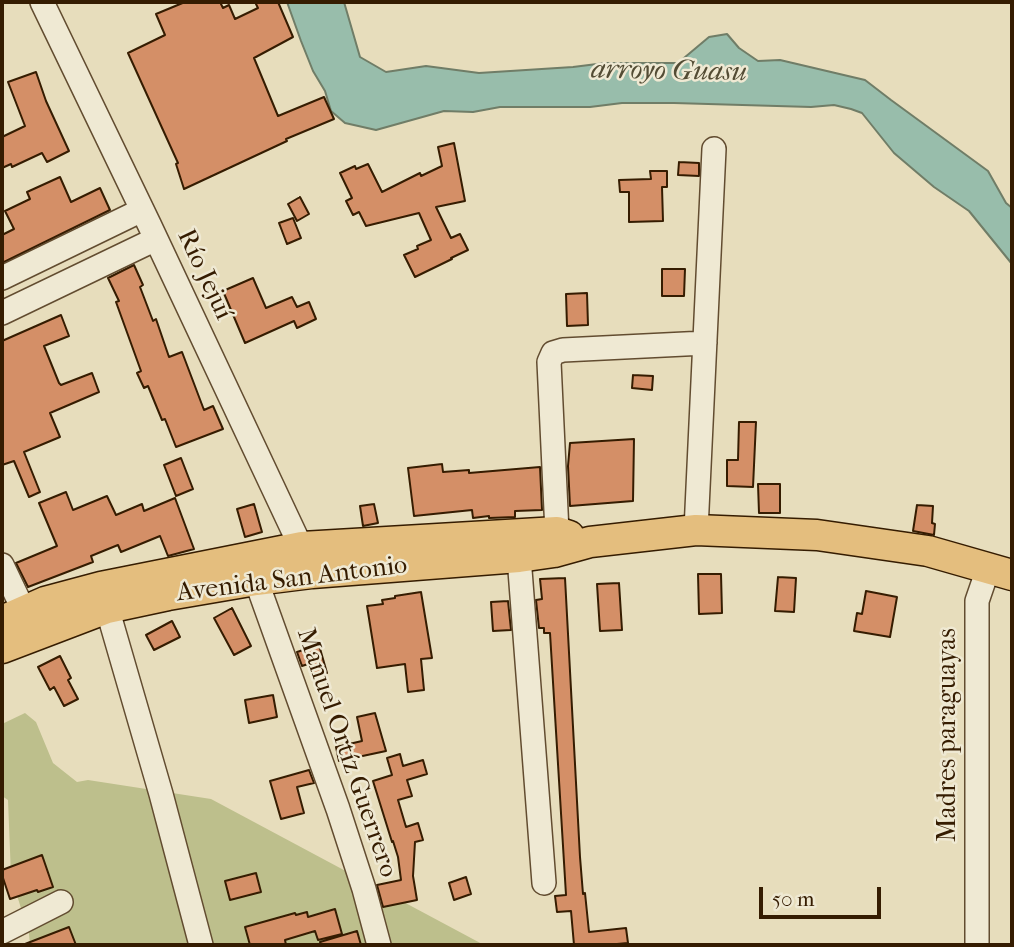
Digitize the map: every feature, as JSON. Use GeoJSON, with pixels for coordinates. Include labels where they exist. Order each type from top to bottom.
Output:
{"type":"FeatureCollection","features":[{"type":"Feature","properties":{"kind":"main road","name":"Avenida San Antonio"},"geometry":{"type":"LineString","coordinates":[[104,597],[168,595],[256,580],[307,560],[519,557],[554,552],[590,542],[696,530],[817,535],[928,551],[1000,572]]}},
{"type":"Feature","properties":{"kind":"main road","name":"Avenida San Antonio"},"geometry":{"type":"LineString","coordinates":[[12,628],[104,597],[307,560],[557,532],[590,542]]}},
{"type":"Feature","properties":{"kind":"street","name":"Río Jejuí"},"geometry":{"type":"LineString","coordinates":[[42,2],[307,560]]}},
{"type":"Feature","properties":{"kind":"street"},"geometry":{"type":"LineString","coordinates":[[696,530],[714,149]]}},
{"type":"Feature","properties":{"kind":"street"},"geometry":{"type":"LineString","coordinates":[[2,278],[142,210]]}},
{"type":"Feature","properties":{"kind":"street"},"geometry":{"type":"LineString","coordinates":[[2,313],[156,239]]}},
{"type":"Feature","properties":{"kind":"street"},"geometry":{"type":"LineString","coordinates":[[557,532],[549,362],[553,353],[563,349],[705,343]]}},
{"type":"Feature","properties":{"kind":"street"},"geometry":{"type":"LineString","coordinates":[[519,557],[544,883]]}},
{"type":"Feature","properties":{"kind":"street"},"geometry":{"type":"LineString","coordinates":[[2,565],[12,628]]}},
{"type":"Feature","properties":{"kind":"street","name":"Madres paraguayas"},"geometry":{"type":"LineString","coordinates":[[977,945],[977,601],[1000,572]]}},
{"type":"Feature","properties":{"kind":"street","name":"Manuel Ortíz Guerrero"},"geometry":{"type":"LineString","coordinates":[[256,580],[334,797],[379,945]]}},
{"type":"Feature","properties":{"kind":"street"},"geometry":{"type":"LineString","coordinates":[[104,597],[201,945]]}},
{"type":"Feature","properties":{"kind":"street"},"geometry":{"type":"LineString","coordinates":[[2,932],[61,902]]}},
{"type":"Feature","properties":{"kind":"shaded area"},"geometry":{"type":"Polygon","coordinates":[[[25,713],[36,722],[53,763],[77,782],[88,780],[211,799],[484,945],[30,945],[11,876],[8,800],[2,796],[2,724],[25,713]]]}},
{"type":"Feature","properties":{"kind":"water","name":"arroyo Guasu"},"geometry":{"type":"Polygon","coordinates":[[[287,2],[344,2],[360,57],[386,72],[426,66],[479,73],[605,63],[678,63],[709,37],[727,34],[739,48],[758,61],[780,60],[865,80],[988,171],[1006,203],[1012,208],[1012,264],[969,211],[934,187],[894,153],[862,113],[834,105],[811,107],[622,103],[590,107],[500,107],[473,112],[444,111],[376,130],[345,123],[331,111],[287,2]]]}},
{"type":"Feature","properties":{"kind":"building"},"geometry":{"type":"Polygon","coordinates":[[[185,2],[220,2],[223,8],[229,5],[235,19],[258,8],[255,2],[278,2],[293,37],[254,58],[278,116],[324,97],[334,119],[286,139],[287,141],[184,189],[176,164],[178,163],[128,53],[165,35],[156,14],[185,2]]]}},
{"type":"Feature","properties":{"kind":"building"},"geometry":{"type":"Polygon","coordinates":[[[36,72],[69,151],[47,162],[42,153],[12,167],[11,164],[2,168],[2,137],[25,126],[8,82],[36,72]]]}},
{"type":"Feature","properties":{"kind":"building"},"geometry":{"type":"Polygon","coordinates":[[[454,143],[465,201],[436,207],[451,238],[460,234],[468,250],[415,277],[404,255],[431,240],[419,213],[366,226],[359,212],[353,215],[346,201],[352,198],[340,173],[368,164],[382,192],[420,173],[421,176],[442,166],[438,147],[454,143]]]}},
{"type":"Feature","properties":{"kind":"building"},"geometry":{"type":"Polygon","coordinates":[[[679,162],[699,163],[699,176],[678,175],[679,162]]]}},
{"type":"Feature","properties":{"kind":"building"},"geometry":{"type":"Polygon","coordinates":[[[650,171],[667,171],[667,187],[662,187],[663,221],[629,222],[629,192],[620,192],[619,180],[651,179],[650,171]]]}},
{"type":"Feature","properties":{"kind":"building"},"geometry":{"type":"Polygon","coordinates":[[[60,177],[71,202],[100,188],[110,210],[2,263],[2,235],[14,229],[5,211],[30,199],[27,192],[60,177]]]}},
{"type":"Feature","properties":{"kind":"building"},"geometry":{"type":"Polygon","coordinates":[[[300,197],[309,214],[297,221],[288,204],[300,197]]]}},
{"type":"Feature","properties":{"kind":"building"},"geometry":{"type":"Polygon","coordinates":[[[293,218],[301,238],[287,244],[279,223],[293,218]]]}},
{"type":"Feature","properties":{"kind":"building"},"geometry":{"type":"Polygon","coordinates":[[[134,265],[143,285],[140,287],[153,321],[156,319],[169,357],[182,352],[204,410],[213,406],[223,429],[176,447],[148,386],[144,388],[137,373],[141,371],[116,302],[119,301],[108,278],[134,265]]]}},
{"type":"Feature","properties":{"kind":"building"},"geometry":{"type":"Polygon","coordinates":[[[662,269],[685,269],[684,296],[662,296],[662,269]]]}},
{"type":"Feature","properties":{"kind":"building"},"geometry":{"type":"Polygon","coordinates":[[[253,278],[266,308],[292,297],[297,307],[309,302],[316,319],[297,328],[294,321],[245,343],[223,291],[253,278]]]}},
{"type":"Feature","properties":{"kind":"building"},"geometry":{"type":"Polygon","coordinates":[[[587,293],[588,325],[567,326],[566,294],[587,293]]]}},
{"type":"Feature","properties":{"kind":"building"},"geometry":{"type":"Polygon","coordinates":[[[61,315],[69,336],[44,346],[59,383],[61,385],[92,373],[99,392],[50,413],[60,437],[24,452],[40,492],[29,497],[14,461],[2,465],[2,341],[61,315]]]}},
{"type":"Feature","properties":{"kind":"building"},"geometry":{"type":"Polygon","coordinates":[[[633,375],[653,376],[652,390],[632,388],[633,375]]]}},
{"type":"Feature","properties":{"kind":"building"},"geometry":{"type":"Polygon","coordinates":[[[739,422],[756,422],[753,487],[727,486],[727,460],[738,460],[739,422]]]}},
{"type":"Feature","properties":{"kind":"building"},"geometry":{"type":"Polygon","coordinates":[[[634,439],[633,501],[570,506],[570,443],[634,439]]]}},
{"type":"Feature","properties":{"kind":"building"},"geometry":{"type":"Polygon","coordinates":[[[181,458],[193,489],[176,496],[164,465],[181,458]]]}},
{"type":"Feature","properties":{"kind":"building"},"geometry":{"type":"Polygon","coordinates":[[[442,464],[443,472],[469,470],[469,473],[540,467],[542,510],[515,511],[515,517],[473,518],[472,510],[414,516],[408,468],[442,464]]]}},
{"type":"Feature","properties":{"kind":"building"},"geometry":{"type":"Polygon","coordinates":[[[758,484],[780,484],[780,513],[759,513],[758,484]]]}},
{"type":"Feature","properties":{"kind":"building"},"geometry":{"type":"Polygon","coordinates":[[[66,492],[73,510],[107,496],[116,515],[142,504],[144,511],[175,498],[194,549],[168,556],[160,536],[121,552],[118,545],[91,556],[93,562],[28,587],[16,563],[57,546],[39,503],[66,492]]]}},
{"type":"Feature","properties":{"kind":"building"},"geometry":{"type":"Polygon","coordinates":[[[254,504],[262,532],[245,537],[237,509],[254,504]]]}},
{"type":"Feature","properties":{"kind":"building"},"geometry":{"type":"Polygon","coordinates":[[[374,504],[378,523],[363,526],[360,506],[374,504]]]}},
{"type":"Feature","properties":{"kind":"building"},"geometry":{"type":"Polygon","coordinates":[[[917,505],[933,506],[934,535],[913,531],[917,505]]]}},
{"type":"Feature","properties":{"kind":"building"},"geometry":{"type":"Polygon","coordinates":[[[698,574],[721,574],[722,613],[699,614],[698,574]]]}},
{"type":"Feature","properties":{"kind":"building"},"geometry":{"type":"Polygon","coordinates":[[[778,577],[796,578],[794,612],[775,611],[778,577]]]}},
{"type":"Feature","properties":{"kind":"building"},"geometry":{"type":"Polygon","coordinates":[[[565,578],[580,857],[589,932],[626,928],[628,943],[574,945],[571,911],[557,912],[555,896],[566,895],[550,633],[544,633],[544,628],[539,628],[536,600],[542,599],[540,579],[565,578]]]}},
{"type":"Feature","properties":{"kind":"building"},"geometry":{"type":"Polygon","coordinates":[[[619,583],[622,630],[600,631],[597,584],[619,583]]]}},
{"type":"Feature","properties":{"kind":"building"},"geometry":{"type":"Polygon","coordinates":[[[866,591],[897,597],[890,637],[854,631],[857,613],[862,614],[866,591]]]}},
{"type":"Feature","properties":{"kind":"building"},"geometry":{"type":"Polygon","coordinates":[[[421,592],[432,658],[421,659],[424,690],[408,692],[405,664],[377,668],[367,606],[383,604],[382,600],[395,596],[421,592]]]}},
{"type":"Feature","properties":{"kind":"building"},"geometry":{"type":"Polygon","coordinates":[[[508,601],[511,630],[493,631],[491,602],[508,601]]]}},
{"type":"Feature","properties":{"kind":"building"},"geometry":{"type":"Polygon","coordinates":[[[232,608],[251,646],[234,655],[214,618],[232,608]]]}},
{"type":"Feature","properties":{"kind":"building"},"geometry":{"type":"Polygon","coordinates":[[[172,621],[180,637],[154,650],[146,635],[172,621]]]}},
{"type":"Feature","properties":{"kind":"building"},"geometry":{"type":"Polygon","coordinates":[[[319,645],[327,673],[312,677],[308,664],[302,666],[297,652],[319,645]]]}},
{"type":"Feature","properties":{"kind":"building"},"geometry":{"type":"Polygon","coordinates":[[[60,656],[78,699],[64,706],[54,687],[50,690],[38,667],[60,656]]]}},
{"type":"Feature","properties":{"kind":"building"},"geometry":{"type":"Polygon","coordinates":[[[273,695],[277,717],[249,723],[245,700],[273,695]]]}},
{"type":"Feature","properties":{"kind":"building"},"geometry":{"type":"Polygon","coordinates":[[[375,713],[386,751],[339,761],[336,747],[362,741],[357,717],[375,713]]]}},
{"type":"Feature","properties":{"kind":"building"},"geometry":{"type":"Polygon","coordinates":[[[400,754],[403,766],[423,760],[427,774],[407,780],[412,796],[398,800],[406,827],[418,823],[423,840],[415,842],[413,876],[417,900],[383,907],[377,885],[401,880],[398,857],[373,781],[392,775],[387,758],[400,754]]]}},
{"type":"Feature","properties":{"kind":"building"},"geometry":{"type":"Polygon","coordinates":[[[309,770],[314,783],[297,787],[304,813],[281,819],[270,781],[309,770]]]}},
{"type":"Feature","properties":{"kind":"building"},"geometry":{"type":"Polygon","coordinates":[[[42,855],[53,887],[10,899],[2,870],[42,855]]]}},
{"type":"Feature","properties":{"kind":"building"},"geometry":{"type":"Polygon","coordinates":[[[256,873],[261,892],[230,900],[225,881],[256,873]]]}},
{"type":"Feature","properties":{"kind":"building"},"geometry":{"type":"Polygon","coordinates":[[[466,877],[471,894],[454,900],[449,883],[466,877]]]}},
{"type":"Feature","properties":{"kind":"building"},"geometry":{"type":"Polygon","coordinates":[[[335,909],[342,934],[318,940],[315,931],[285,940],[286,945],[250,945],[245,927],[295,913],[307,912],[308,917],[335,909]]]}},
{"type":"Feature","properties":{"kind":"building"},"geometry":{"type":"Polygon","coordinates":[[[69,927],[76,945],[25,945],[25,944],[69,927]]]}},
{"type":"Feature","properties":{"kind":"building"},"geometry":{"type":"Polygon","coordinates":[[[357,931],[361,945],[321,945],[320,942],[357,931]]]}}]}
